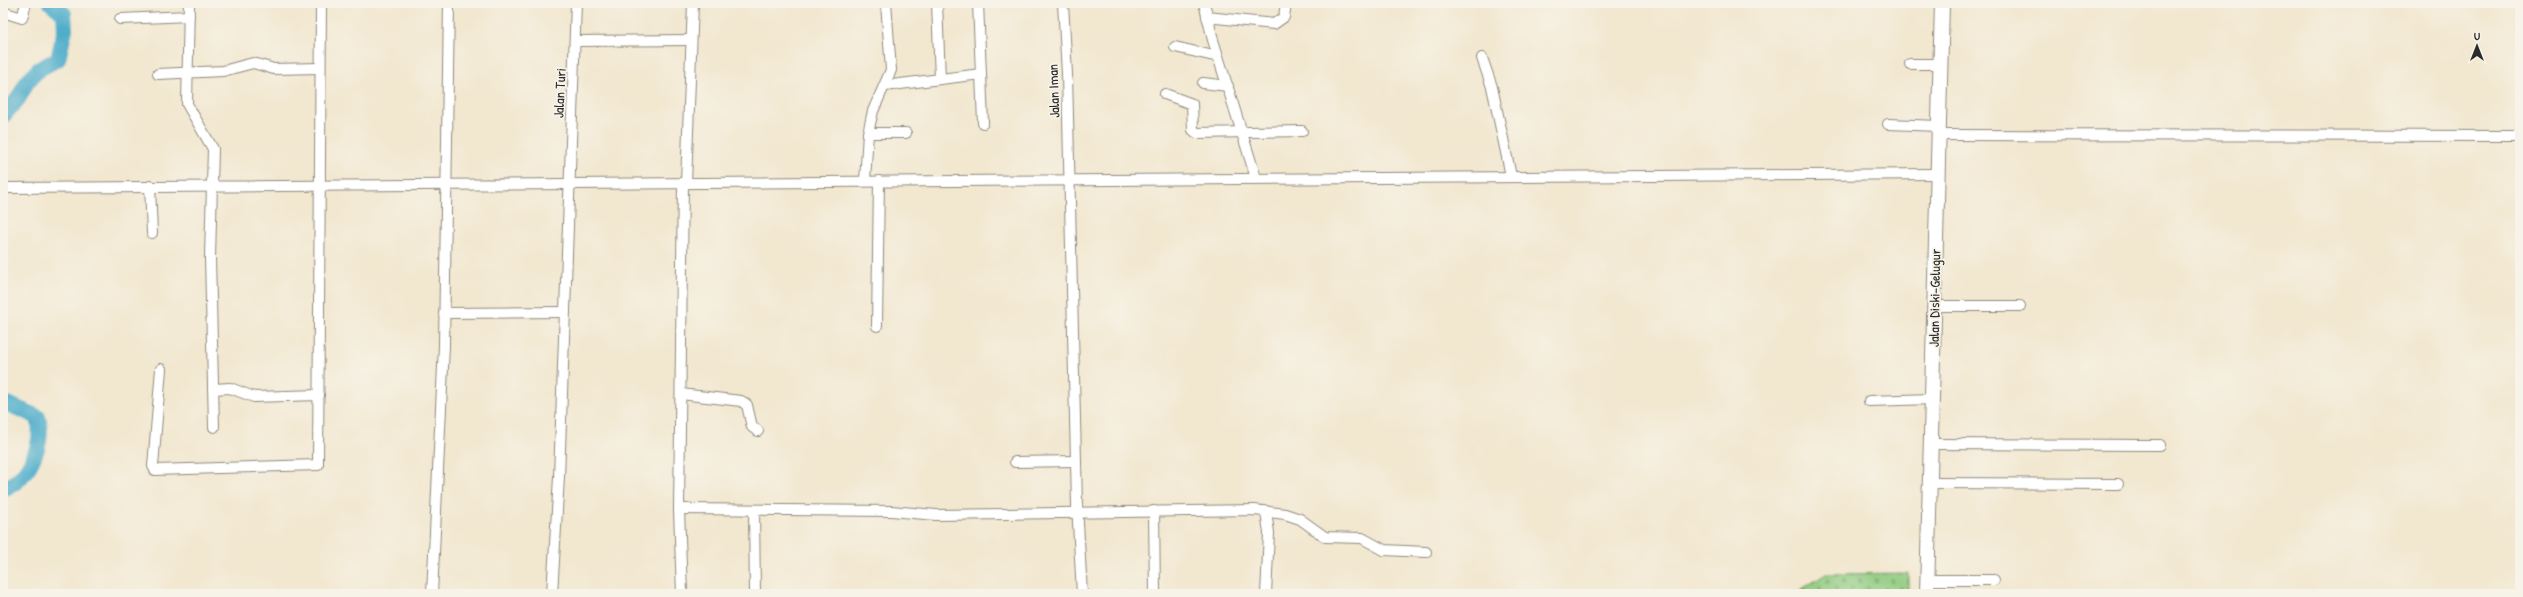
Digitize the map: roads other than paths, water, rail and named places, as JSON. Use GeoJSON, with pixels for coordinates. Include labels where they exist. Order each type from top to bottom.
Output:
{"type":"FeatureCollection","features":[{"type":"Feature","properties":{"kind":"main road","name":"Jalan Diski–Gelugur"},"geometry":{"type":"LineString","coordinates":[[1927,587],[1932,444],[1939,130],[1939,64],[1942,3]]}},
{"type":"Feature","properties":{"kind":"street"},"geometry":{"type":"LineString","coordinates":[[3,12],[22,18],[26,3]]}},
{"type":"Feature","properties":{"kind":"street"},"geometry":{"type":"LineString","coordinates":[[189,3],[189,109],[213,149],[210,257],[214,427]]}},
{"type":"Feature","properties":{"kind":"street"},"geometry":{"type":"LineString","coordinates":[[161,369],[153,466],[158,471],[318,465],[321,3]]}},
{"type":"Feature","properties":{"kind":"street"},"geometry":{"type":"LineString","coordinates":[[432,594],[444,313],[449,3]]}},
{"type":"Feature","properties":{"kind":"street","name":"Jalan Turi"},"geometry":{"type":"LineString","coordinates":[[552,594],[559,477],[569,185],[576,41],[576,3]]}},
{"type":"Feature","properties":{"kind":"street"},"geometry":{"type":"LineString","coordinates":[[682,594],[679,509],[684,183],[693,3]]}},
{"type":"Feature","properties":{"kind":"street"},"geometry":{"type":"LineString","coordinates":[[865,181],[868,132],[872,111],[891,70],[886,3]]}},
{"type":"Feature","properties":{"kind":"street"},"geometry":{"type":"LineString","coordinates":[[937,3],[940,79]]}},
{"type":"Feature","properties":{"kind":"street"},"geometry":{"type":"LineString","coordinates":[[978,3],[983,123]]}},
{"type":"Feature","properties":{"kind":"street","name":"Jalan Iman"},"geometry":{"type":"LineString","coordinates":[[1062,3],[1067,74],[1077,514],[1082,594]]}},
{"type":"Feature","properties":{"kind":"street"},"geometry":{"type":"LineString","coordinates":[[1204,3],[1218,57],[1243,132],[1256,178]]}},
{"type":"Feature","properties":{"kind":"street"},"geometry":{"type":"LineString","coordinates":[[1207,18],[1274,24],[1284,17],[1286,3]]}},
{"type":"Feature","properties":{"kind":"street"},"geometry":{"type":"LineString","coordinates":[[120,18],[189,16]]}},
{"type":"Feature","properties":{"kind":"street"},"geometry":{"type":"LineString","coordinates":[[576,41],[691,40]]}},
{"type":"Feature","properties":{"kind":"street"},"geometry":{"type":"LineString","coordinates":[[1175,47],[1218,57]]}},
{"type":"Feature","properties":{"kind":"street"},"geometry":{"type":"LineString","coordinates":[[1482,58],[1492,88],[1511,176]]}},
{"type":"Feature","properties":{"kind":"street"},"geometry":{"type":"LineString","coordinates":[[158,74],[223,71],[253,63],[274,70],[320,68]]}},
{"type":"Feature","properties":{"kind":"street"},"geometry":{"type":"LineString","coordinates":[[1910,64],[1939,64]]}},
{"type":"Feature","properties":{"kind":"street"},"geometry":{"type":"LineString","coordinates":[[884,86],[981,74]]}},
{"type":"Feature","properties":{"kind":"street"},"geometry":{"type":"LineString","coordinates":[[1202,83],[1228,86]]}},
{"type":"Feature","properties":{"kind":"street"},"geometry":{"type":"LineString","coordinates":[[1165,94],[1192,104],[1194,132],[1302,131]]}},
{"type":"Feature","properties":{"kind":"street"},"geometry":{"type":"LineString","coordinates":[[1888,124],[1939,130],[2520,136]]}},
{"type":"Feature","properties":{"kind":"street"},"geometry":{"type":"LineString","coordinates":[[868,132],[906,133]]}},
{"type":"Feature","properties":{"kind":"street"},"geometry":{"type":"LineString","coordinates":[[3,188],[150,186],[569,185],[1069,179],[1938,174]]}},
{"type":"Feature","properties":{"kind":"street"},"geometry":{"type":"LineString","coordinates":[[877,326],[880,181]]}},
{"type":"Feature","properties":{"kind":"street"},"geometry":{"type":"LineString","coordinates":[[150,186],[152,233]]}},
{"type":"Feature","properties":{"kind":"street"},"geometry":{"type":"LineString","coordinates":[[1934,306],[2020,306]]}},
{"type":"Feature","properties":{"kind":"street"},"geometry":{"type":"LineString","coordinates":[[444,313],[565,312]]}},
{"type":"Feature","properties":{"kind":"street"},"geometry":{"type":"LineString","coordinates":[[213,389],[230,388],[254,397],[319,395]]}},
{"type":"Feature","properties":{"kind":"street"},"geometry":{"type":"LineString","coordinates":[[681,394],[741,401],[747,405],[752,427],[758,431]]}},
{"type":"Feature","properties":{"kind":"street"},"geometry":{"type":"LineString","coordinates":[[1869,400],[1933,399]]}},
{"type":"Feature","properties":{"kind":"street"},"geometry":{"type":"LineString","coordinates":[[1932,444],[2160,445]]}},
{"type":"Feature","properties":{"kind":"street"},"geometry":{"type":"LineString","coordinates":[[1015,462],[1076,461]]}},
{"type":"Feature","properties":{"kind":"street"},"geometry":{"type":"LineString","coordinates":[[1930,483],[2118,484]]}},
{"type":"Feature","properties":{"kind":"street"},"geometry":{"type":"LineString","coordinates":[[679,509],[891,511],[936,515],[1077,514],[1154,511],[1266,511],[1300,519],[1325,537],[1362,538],[1384,550],[1426,552]]}},
{"type":"Feature","properties":{"kind":"street"},"geometry":{"type":"LineString","coordinates":[[754,510],[755,594]]}},
{"type":"Feature","properties":{"kind":"street"},"geometry":{"type":"LineString","coordinates":[[1154,511],[1155,594]]}},
{"type":"Feature","properties":{"kind":"street"},"geometry":{"type":"LineString","coordinates":[[1266,511],[1269,533],[1266,594]]}},
{"type":"Feature","properties":{"kind":"street"},"geometry":{"type":"LineString","coordinates":[[1927,587],[1994,580]]}},
{"type":"Feature","properties":{"kind":"waterway"},"geometry":{"type":"LineString","coordinates":[[3,116],[18,99],[27,82],[39,69],[58,59],[65,29],[64,14],[51,3]]}},
{"type":"Feature","properties":{"kind":"waterway"},"geometry":{"type":"LineString","coordinates":[[3,402],[38,417],[40,427],[37,449],[33,459],[20,477],[3,489]]}}]}
